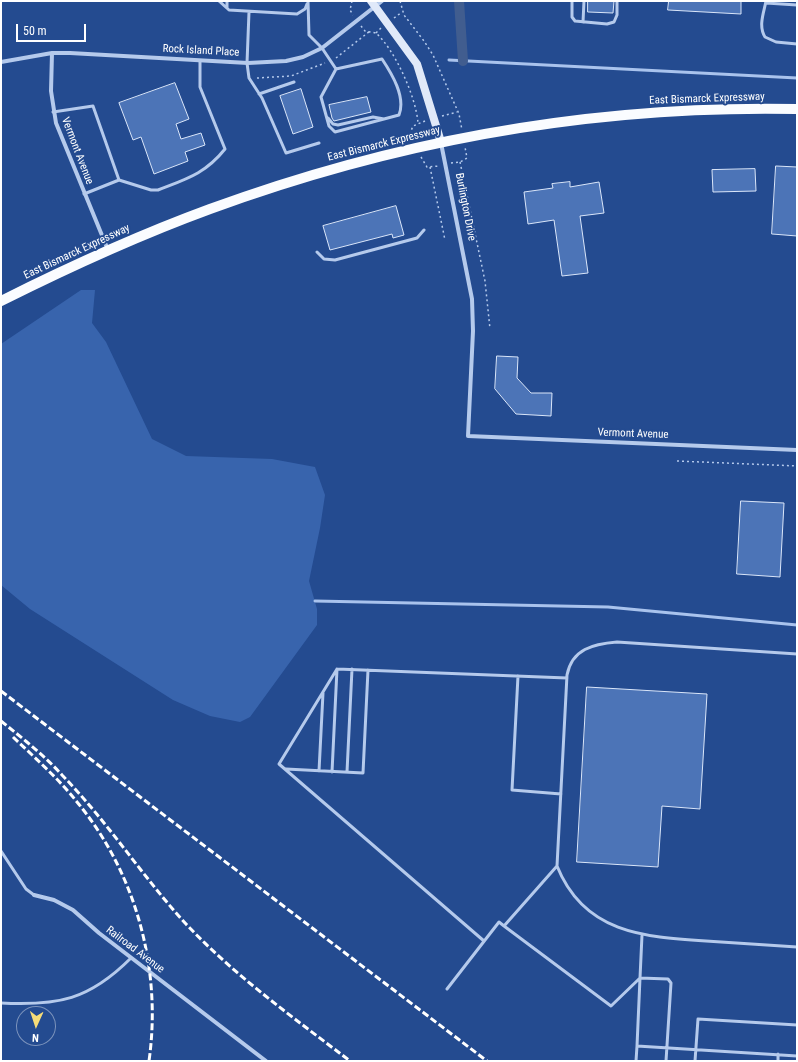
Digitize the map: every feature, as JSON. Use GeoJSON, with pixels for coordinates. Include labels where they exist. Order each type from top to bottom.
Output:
{"type":"FeatureCollection","features":[{"type":"Feature","properties":{"kind":"main road","name":"East Bismarck Expressway"},"geometry":{"type":"LineString","coordinates":[[1,301],[108,250],[196,214],[272,188],[354,164],[441,142],[519,128],[621,115],[716,110],[797,109]]}},
{"type":"Feature","properties":{"kind":"street","name":"Rock Island Place"},"geometry":{"type":"LineString","coordinates":[[1,62],[52,53],[247,63],[286,62],[303,58],[322,48],[376,3]]}},
{"type":"Feature","properties":{"kind":"street","name":"Burlington Drive"},"geometry":{"type":"LineString","coordinates":[[376,3],[417,64],[441,142],[472,299],[473,331],[468,436]]}},
{"type":"Feature","properties":{"kind":"street","name":"Vermont Avenue"},"geometry":{"type":"LineString","coordinates":[[52,53],[51,85],[53,112],[60,138],[108,250]]}},
{"type":"Feature","properties":{"kind":"street","name":"Vermont Avenue"},"geometry":{"type":"LineString","coordinates":[[468,436],[797,450]]}},
{"type":"Feature","properties":{"kind":"street","name":"Railroad Avenue"},"geometry":{"type":"LineString","coordinates":[[34,895],[54,900],[73,910],[99,934],[266,1061]]}},
{"type":"Feature","properties":{"kind":"lane"},"geometry":{"type":"LineString","coordinates":[[219,1],[229,10],[240,12],[297,14],[305,9],[308,2]]}},
{"type":"Feature","properties":{"kind":"lane"},"geometry":{"type":"LineString","coordinates":[[227,1],[227,8]]}},
{"type":"Feature","properties":{"kind":"lane"},"geometry":{"type":"LineString","coordinates":[[572,1],[571,14],[573,20],[607,24],[614,22],[617,1]]}},
{"type":"Feature","properties":{"kind":"lane"},"geometry":{"type":"LineString","coordinates":[[583,22],[584,1]]}},
{"type":"Feature","properties":{"kind":"lane"},"geometry":{"type":"LineString","coordinates":[[308,2],[309,35],[322,48],[336,69]]}},
{"type":"Feature","properties":{"kind":"lane"},"geometry":{"type":"LineString","coordinates":[[797,5],[766,2],[763,12],[762,26],[765,37],[776,42],[797,44]]}},
{"type":"Feature","properties":{"kind":"lane"},"geometry":{"type":"LineString","coordinates":[[249,12],[247,63],[249,78],[259,94],[286,153],[319,142]]}},
{"type":"Feature","properties":{"kind":"lane"},"geometry":{"type":"LineString","coordinates":[[382,59],[392,75],[402,107],[399,115],[335,132],[329,126],[321,97],[336,69],[382,59]]}},
{"type":"Feature","properties":{"kind":"lane"},"geometry":{"type":"LineString","coordinates":[[84,194],[119,180],[151,190],[158,190],[197,175],[217,160],[226,149],[200,88],[200,60]]}},
{"type":"Feature","properties":{"kind":"lane"},"geometry":{"type":"LineString","coordinates":[[259,94],[294,82]]}},
{"type":"Feature","properties":{"kind":"lane"},"geometry":{"type":"LineString","coordinates":[[53,112],[93,106],[119,180]]}},
{"type":"Feature","properties":{"kind":"lane"},"geometry":{"type":"LineString","coordinates":[[326,117],[333,124],[338,125],[373,117],[386,119]]}},
{"type":"Feature","properties":{"kind":"lane"},"geometry":{"type":"LineString","coordinates":[[317,252],[324,259],[335,260],[417,238],[424,230]]}},
{"type":"Feature","properties":{"kind":"lane"},"geometry":{"type":"LineString","coordinates":[[797,654],[606,643],[584,650],[575,656],[569,665],[567,678],[556,866],[574,898],[589,912],[627,932],[661,938],[797,947]]}},
{"type":"Feature","properties":{"kind":"lane"},"geometry":{"type":"LineString","coordinates":[[337,669],[567,678]]}},
{"type":"Feature","properties":{"kind":"lane"},"geometry":{"type":"LineString","coordinates":[[337,669],[279,764],[484,941]]}},
{"type":"Feature","properties":{"kind":"lane"},"geometry":{"type":"LineString","coordinates":[[332,772],[337,669]]}},
{"type":"Feature","properties":{"kind":"lane"},"geometry":{"type":"LineString","coordinates":[[347,772],[352,669]]}},
{"type":"Feature","properties":{"kind":"lane"},"geometry":{"type":"LineString","coordinates":[[285,769],[363,773],[368,670]]}},
{"type":"Feature","properties":{"kind":"lane"},"geometry":{"type":"LineString","coordinates":[[518,676],[512,790],[560,794]]}},
{"type":"Feature","properties":{"kind":"lane"},"geometry":{"type":"LineString","coordinates":[[319,771],[323,692]]}},
{"type":"Feature","properties":{"kind":"lane","name":"Railroad Avenue"},"geometry":{"type":"LineString","coordinates":[[1,851],[26,889],[34,895]]}},
{"type":"Feature","properties":{"kind":"lane"},"geometry":{"type":"LineString","coordinates":[[504,926],[556,866]]}},
{"type":"Feature","properties":{"kind":"lane"},"geometry":{"type":"LineString","coordinates":[[447,989],[499,922],[611,1006],[640,978],[668,979],[671,983],[666,1061]]}},
{"type":"Feature","properties":{"kind":"lane"},"geometry":{"type":"LineString","coordinates":[[636,1061],[642,935]]}},
{"type":"Feature","properties":{"kind":"lane"},"geometry":{"type":"LineString","coordinates":[[1,1004],[43,1004],[78,996],[106,980],[131,958]]}},
{"type":"Feature","properties":{"kind":"lane"},"geometry":{"type":"LineString","coordinates":[[695,1061],[698,1019],[797,1025]]}},
{"type":"Feature","properties":{"kind":"lane"},"geometry":{"type":"LineString","coordinates":[[637,1046],[797,1056]]}},
{"type":"Feature","properties":{"kind":"lane"},"geometry":{"type":"LineString","coordinates":[[778,1054],[778,1061]]}},
{"type":"Feature","properties":{"kind":"path"},"geometry":{"type":"LineString","coordinates":[[400,1],[404,15],[433,55],[457,112]]}},
{"type":"Feature","properties":{"kind":"path"},"geometry":{"type":"LineString","coordinates":[[249,78],[292,76],[308,71],[331,60],[370,31]]}},
{"type":"Feature","properties":{"kind":"path"},"geometry":{"type":"LineString","coordinates":[[460,162],[485,281],[490,329]]}},
{"type":"Feature","properties":{"kind":"path"},"geometry":{"type":"LineString","coordinates":[[430,168],[445,240]]}},
{"type":"Feature","properties":{"kind":"path"},"geometry":{"type":"LineString","coordinates":[[676,461],[797,466]]}},
{"type":"Feature","properties":{"kind":"shaded area"},"geometry":{"type":"Polygon","coordinates":[[[81,290],[95,290],[92,323],[106,342],[152,439],[186,456],[272,459],[315,467],[325,495],[309,581],[317,609],[317,625],[250,717],[240,722],[210,716],[173,700],[30,609],[1,585],[1,344],[81,290]]]}},
{"type":"Feature","properties":{"kind":"building"},"geometry":{"type":"Polygon","coordinates":[[[588,1],[614,1],[613,13],[588,12],[588,1]]]}},
{"type":"Feature","properties":{"kind":"building"},"geometry":{"type":"Polygon","coordinates":[[[669,1],[741,1],[741,14],[668,10],[669,1]]]}},
{"type":"Feature","properties":{"kind":"building"},"geometry":{"type":"Polygon","coordinates":[[[175,83],[189,119],[176,124],[181,139],[201,133],[205,145],[185,152],[188,161],[154,174],[141,137],[133,140],[119,103],[175,83]]]}},
{"type":"Feature","properties":{"kind":"building"},"geometry":{"type":"Polygon","coordinates":[[[301,89],[313,127],[293,134],[280,96],[301,89]]]}},
{"type":"Feature","properties":{"kind":"building"},"geometry":{"type":"Polygon","coordinates":[[[367,97],[371,112],[334,121],[332,118],[329,105],[367,97]]]}},
{"type":"Feature","properties":{"kind":"building"},"geometry":{"type":"Polygon","coordinates":[[[776,166],[797,167],[797,236],[772,234],[776,166]]]}},
{"type":"Feature","properties":{"kind":"building"},"geometry":{"type":"Polygon","coordinates":[[[755,169],[756,191],[713,192],[712,170],[755,169]]]}},
{"type":"Feature","properties":{"kind":"building"},"geometry":{"type":"Polygon","coordinates":[[[570,182],[570,187],[599,182],[604,213],[580,216],[588,273],[562,276],[554,220],[528,224],[524,192],[553,188],[552,184],[570,182]]]}},
{"type":"Feature","properties":{"kind":"building"},"geometry":{"type":"Polygon","coordinates":[[[396,206],[404,235],[393,238],[392,234],[330,250],[323,226],[396,206]]]}},
{"type":"Feature","properties":{"kind":"building"},"geometry":{"type":"Polygon","coordinates":[[[497,356],[518,357],[517,378],[531,393],[552,393],[551,416],[516,414],[495,389],[497,356]]]}},
{"type":"Feature","properties":{"kind":"building"},"geometry":{"type":"Polygon","coordinates":[[[741,501],[784,503],[780,577],[737,574],[741,501]]]}},
{"type":"Feature","properties":{"kind":"building"},"geometry":{"type":"Polygon","coordinates":[[[587,687],[707,694],[700,809],[662,806],[658,867],[577,862],[587,687]]]}},
{"type":"Feature","properties":{"kind":"waterway"},"geometry":{"type":"LineString","coordinates":[[459,1],[463,61]]}},
{"type":"Feature","properties":{"kind":"waterway"},"geometry":{"type":"LineString","coordinates":[[449,60],[797,78]]}},
{"type":"Feature","properties":{"kind":"waterway"},"geometry":{"type":"LineString","coordinates":[[315,601],[608,607],[797,625]]}},
{"type":"Feature","properties":{"kind":"railway"},"geometry":{"type":"LineString","coordinates":[[1,691],[487,1061]]}},
{"type":"Feature","properties":{"kind":"railway"},"geometry":{"type":"LineString","coordinates":[[1,721],[48,761],[78,793],[170,906],[205,943],[265,996],[350,1061]]}},
{"type":"Feature","properties":{"kind":"railway"},"geometry":{"type":"LineString","coordinates":[[13,737],[54,776],[77,802],[98,830],[115,859],[129,891],[140,924],[152,992],[152,1026],[149,1061]]}}]}
